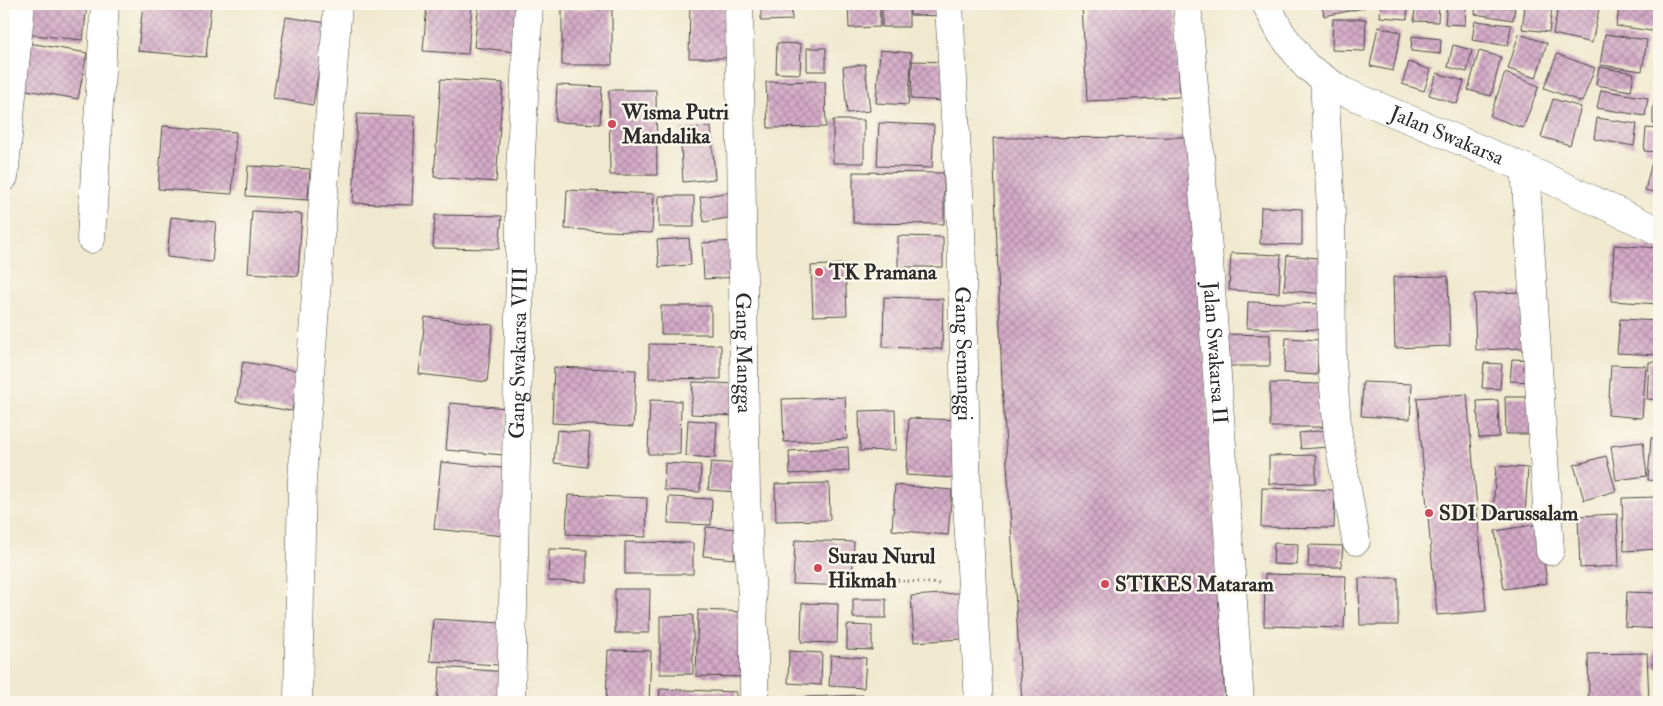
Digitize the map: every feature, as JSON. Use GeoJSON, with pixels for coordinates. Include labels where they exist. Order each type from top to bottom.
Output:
{"type":"FeatureCollection","features":[{"type":"Feature","properties":{"kind":"street"},"geometry":{"type":"LineString","coordinates":[[4,177],[22,4]]}},
{"type":"Feature","properties":{"kind":"street"},"geometry":{"type":"LineString","coordinates":[[91,239],[105,4]]}},
{"type":"Feature","properties":{"kind":"street"},"geometry":{"type":"LineString","coordinates":[[298,702],[302,478],[338,4]]}},
{"type":"Feature","properties":{"kind":"street","name":"Gang Swakarsa VIII"},"geometry":{"type":"LineString","coordinates":[[511,702],[520,269],[520,172],[529,4]]}},
{"type":"Feature","properties":{"kind":"street","name":"Gang Mangga"},"geometry":{"type":"LineString","coordinates":[[739,4],[746,496],[754,631],[754,702]]}},
{"type":"Feature","properties":{"kind":"street","name":"Gang Semanggi"},"geometry":{"type":"LineString","coordinates":[[949,4],[961,230],[967,502],[979,702]]}},
{"type":"Feature","properties":{"kind":"street","name":"Jalan Swakarsa II"},"geometry":{"type":"LineString","coordinates":[[1187,4],[1209,261],[1240,702]]}},
{"type":"Feature","properties":{"kind":"street","name":"Jalan Swakarsa"},"geometry":{"type":"LineString","coordinates":[[1266,4],[1280,33],[1306,66],[1342,91],[1525,168],[1659,230]]}},
{"type":"Feature","properties":{"kind":"street"},"geometry":{"type":"LineString","coordinates":[[1324,79],[1331,211],[1332,363],[1338,436],[1356,541]]}},
{"type":"Feature","properties":{"kind":"street"},"geometry":{"type":"LineString","coordinates":[[1525,168],[1550,551]]}},
{"type":"Feature","properties":{"kind":"path"},"geometry":{"type":"LineString","coordinates":[[873,578],[971,586]]}},
{"type":"Feature","properties":{"kind":"building"},"geometry":{"type":"Polygon","coordinates":[[[28,4],[87,4],[83,40],[25,34],[28,4]]]}},
{"type":"Feature","properties":{"kind":"building"},"geometry":{"type":"Polygon","coordinates":[[[143,4],[211,4],[206,57],[138,51],[143,4]]]}},
{"type":"Feature","properties":{"kind":"building"},"geometry":{"type":"Polygon","coordinates":[[[427,4],[472,4],[468,54],[423,51],[427,4]]]}},
{"type":"Feature","properties":{"kind":"building"},"geometry":{"type":"Polygon","coordinates":[[[479,4],[520,4],[515,52],[474,47],[479,4]]]}},
{"type":"Feature","properties":{"kind":"building"},"geometry":{"type":"Polygon","coordinates":[[[690,4],[736,4],[736,58],[689,58],[690,4]]]}},
{"type":"Feature","properties":{"kind":"building"},"geometry":{"type":"Polygon","coordinates":[[[761,4],[791,4],[792,20],[761,21],[761,4]]]}},
{"type":"Feature","properties":{"kind":"building"},"geometry":{"type":"Polygon","coordinates":[[[848,4],[880,4],[880,27],[849,28],[848,4]]]}},
{"type":"Feature","properties":{"kind":"building"},"geometry":{"type":"Polygon","coordinates":[[[882,4],[909,4],[909,27],[882,27],[882,4]]]}},
{"type":"Feature","properties":{"kind":"building"},"geometry":{"type":"Polygon","coordinates":[[[910,4],[945,4],[945,16],[910,15],[910,4]]]}},
{"type":"Feature","properties":{"kind":"building"},"geometry":{"type":"Polygon","coordinates":[[[1082,4],[1175,4],[1180,97],[1087,101],[1082,4]]]}},
{"type":"Feature","properties":{"kind":"building"},"geometry":{"type":"Polygon","coordinates":[[[1322,4],[1363,4],[1364,8],[1324,16],[1322,4]]]}},
{"type":"Feature","properties":{"kind":"building"},"geometry":{"type":"Polygon","coordinates":[[[1381,4],[1408,4],[1407,19],[1380,17],[1381,4]]]}},
{"type":"Feature","properties":{"kind":"building"},"geometry":{"type":"Polygon","coordinates":[[[1415,4],[1439,4],[1438,22],[1414,21],[1415,4]]]}},
{"type":"Feature","properties":{"kind":"building"},"geometry":{"type":"Polygon","coordinates":[[[1447,4],[1466,4],[1465,25],[1445,24],[1447,4]]]}},
{"type":"Feature","properties":{"kind":"building"},"geometry":{"type":"Polygon","coordinates":[[[1476,4],[1515,8],[1513,20],[1475,14],[1476,4]]]}},
{"type":"Feature","properties":{"kind":"building"},"geometry":{"type":"Polygon","coordinates":[[[1559,4],[1600,4],[1592,43],[1553,34],[1559,4]]]}},
{"type":"Feature","properties":{"kind":"building"},"geometry":{"type":"Polygon","coordinates":[[[1620,4],[1659,4],[1659,32],[1616,26],[1620,4]]]}},
{"type":"Feature","properties":{"kind":"building"},"geometry":{"type":"Polygon","coordinates":[[[1525,6],[1552,9],[1549,32],[1522,29],[1525,6]]]}},
{"type":"Feature","properties":{"kind":"building"},"geometry":{"type":"Polygon","coordinates":[[[562,9],[612,9],[612,65],[562,65],[562,9]]]}},
{"type":"Feature","properties":{"kind":"building"},"geometry":{"type":"Polygon","coordinates":[[[286,17],[327,23],[313,105],[273,98],[286,17]]]}},
{"type":"Feature","properties":{"kind":"building"},"geometry":{"type":"Polygon","coordinates":[[[1333,19],[1366,19],[1365,51],[1332,50],[1333,19]]]}},
{"type":"Feature","properties":{"kind":"building"},"geometry":{"type":"Polygon","coordinates":[[[1475,21],[1511,25],[1508,46],[1472,40],[1475,21]]]}},
{"type":"Feature","properties":{"kind":"building"},"geometry":{"type":"Polygon","coordinates":[[[1378,27],[1401,32],[1393,71],[1370,66],[1378,27]]]}},
{"type":"Feature","properties":{"kind":"building"},"geometry":{"type":"Polygon","coordinates":[[[1519,34],[1547,43],[1536,78],[1508,69],[1519,34]]]}},
{"type":"Feature","properties":{"kind":"building"},"geometry":{"type":"Polygon","coordinates":[[[1605,34],[1647,40],[1642,71],[1600,65],[1605,34]]]}},
{"type":"Feature","properties":{"kind":"building"},"geometry":{"type":"Polygon","coordinates":[[[1412,36],[1441,39],[1440,54],[1411,51],[1412,36]]]}},
{"type":"Feature","properties":{"kind":"building"},"geometry":{"type":"Polygon","coordinates":[[[29,43],[87,53],[78,99],[21,89],[29,43]]]}},
{"type":"Feature","properties":{"kind":"building"},"geometry":{"type":"Polygon","coordinates":[[[777,43],[801,44],[800,74],[776,73],[777,43]]]}},
{"type":"Feature","properties":{"kind":"building"},"geometry":{"type":"Polygon","coordinates":[[[1453,45],[1472,50],[1467,72],[1448,67],[1453,45]]]}},
{"type":"Feature","properties":{"kind":"building"},"geometry":{"type":"Polygon","coordinates":[[[807,48],[826,48],[826,71],[807,71],[807,48]]]}},
{"type":"Feature","properties":{"kind":"building"},"geometry":{"type":"Polygon","coordinates":[[[880,50],[912,53],[908,105],[876,103],[880,50]]]}},
{"type":"Feature","properties":{"kind":"building"},"geometry":{"type":"Polygon","coordinates":[[[1479,51],[1501,57],[1491,96],[1468,90],[1479,51]]]}},
{"type":"Feature","properties":{"kind":"building"},"geometry":{"type":"Polygon","coordinates":[[[1557,54],[1595,68],[1582,102],[1544,88],[1557,54]]]}},
{"type":"Feature","properties":{"kind":"building"},"geometry":{"type":"Polygon","coordinates":[[[912,61],[948,62],[947,101],[911,99],[912,61]]]}},
{"type":"Feature","properties":{"kind":"building"},"geometry":{"type":"Polygon","coordinates":[[[1409,62],[1431,70],[1424,91],[1402,84],[1409,62]]]}},
{"type":"Feature","properties":{"kind":"building"},"geometry":{"type":"Polygon","coordinates":[[[865,64],[870,111],[847,113],[843,67],[865,64]]]}},
{"type":"Feature","properties":{"kind":"building"},"geometry":{"type":"Polygon","coordinates":[[[1599,67],[1634,73],[1631,91],[1596,85],[1599,67]]]}},
{"type":"Feature","properties":{"kind":"building"},"geometry":{"type":"Polygon","coordinates":[[[1437,73],[1464,81],[1457,104],[1429,95],[1437,73]]]}},
{"type":"Feature","properties":{"kind":"building"},"geometry":{"type":"Polygon","coordinates":[[[1505,73],[1539,86],[1523,128],[1490,116],[1505,73]]]}},
{"type":"Feature","properties":{"kind":"building"},"geometry":{"type":"Polygon","coordinates":[[[441,79],[503,83],[496,182],[434,177],[441,79]]]}},
{"type":"Feature","properties":{"kind":"building"},"geometry":{"type":"Polygon","coordinates":[[[825,81],[826,127],[768,128],[766,82],[825,81]]]}},
{"type":"Feature","properties":{"kind":"building"},"geometry":{"type":"Polygon","coordinates":[[[1656,81],[1659,81],[1659,101],[1655,100],[1656,81]]]}},
{"type":"Feature","properties":{"kind":"building"},"geometry":{"type":"Polygon","coordinates":[[[557,85],[602,87],[600,124],[555,122],[557,85]]]}},
{"type":"Feature","properties":{"kind":"building"},"geometry":{"type":"Polygon","coordinates":[[[609,90],[656,90],[657,175],[610,175],[609,90]]]}},
{"type":"Feature","properties":{"kind":"building"},"geometry":{"type":"Polygon","coordinates":[[[1601,90],[1648,98],[1645,116],[1597,108],[1601,90]]]}},
{"type":"Feature","properties":{"kind":"building"},"geometry":{"type":"Polygon","coordinates":[[[1553,99],[1581,107],[1570,145],[1541,137],[1553,99]]]}},
{"type":"Feature","properties":{"kind":"building"},"geometry":{"type":"Polygon","coordinates":[[[1653,106],[1659,106],[1659,125],[1653,124],[1653,106]]]}},
{"type":"Feature","properties":{"kind":"building"},"geometry":{"type":"Polygon","coordinates":[[[357,114],[415,116],[412,205],[353,203],[357,114]]]}},
{"type":"Feature","properties":{"kind":"building"},"geometry":{"type":"Polygon","coordinates":[[[1597,118],[1637,124],[1634,146],[1594,139],[1597,118]]]}},
{"type":"Feature","properties":{"kind":"building"},"geometry":{"type":"Polygon","coordinates":[[[833,120],[864,120],[864,163],[833,163],[833,120]]]}},
{"type":"Feature","properties":{"kind":"building"},"geometry":{"type":"Polygon","coordinates":[[[879,123],[934,125],[932,168],[877,166],[879,123]]]}},
{"type":"Feature","properties":{"kind":"building"},"geometry":{"type":"Polygon","coordinates":[[[163,126],[236,132],[232,194],[158,189],[163,126]]]}},
{"type":"Feature","properties":{"kind":"building"},"geometry":{"type":"Polygon","coordinates":[[[711,127],[715,179],[683,182],[680,129],[711,127]]]}},
{"type":"Feature","properties":{"kind":"building"},"geometry":{"type":"Polygon","coordinates":[[[1646,128],[1659,129],[1659,152],[1644,151],[1646,128]]]}},
{"type":"Feature","properties":{"kind":"building"},"geometry":{"type":"Polygon","coordinates":[[[1191,137],[1225,702],[1022,702],[1002,383],[993,138],[1191,137]]]}},
{"type":"Feature","properties":{"kind":"building"},"geometry":{"type":"Polygon","coordinates":[[[1653,158],[1659,160],[1659,193],[1645,190],[1653,158]]]}},
{"type":"Feature","properties":{"kind":"building"},"geometry":{"type":"Polygon","coordinates":[[[248,166],[310,169],[308,200],[246,196],[248,166]]]}},
{"type":"Feature","properties":{"kind":"building"},"geometry":{"type":"Polygon","coordinates":[[[853,172],[944,173],[944,224],[853,223],[853,172]]]}},
{"type":"Feature","properties":{"kind":"building"},"geometry":{"type":"Polygon","coordinates":[[[567,190],[654,194],[652,233],[565,229],[567,190]]]}},
{"type":"Feature","properties":{"kind":"building"},"geometry":{"type":"Polygon","coordinates":[[[736,191],[740,216],[704,222],[700,197],[736,191]]]}},
{"type":"Feature","properties":{"kind":"building"},"geometry":{"type":"Polygon","coordinates":[[[659,196],[694,196],[694,227],[659,227],[659,196]]]}},
{"type":"Feature","properties":{"kind":"building"},"geometry":{"type":"Polygon","coordinates":[[[1261,207],[1302,209],[1302,245],[1260,244],[1261,207]]]}},
{"type":"Feature","properties":{"kind":"building"},"geometry":{"type":"Polygon","coordinates":[[[252,211],[302,214],[298,276],[248,273],[252,211]]]}},
{"type":"Feature","properties":{"kind":"building"},"geometry":{"type":"Polygon","coordinates":[[[435,215],[502,216],[499,249],[433,248],[435,215]]]}},
{"type":"Feature","properties":{"kind":"building"},"geometry":{"type":"Polygon","coordinates":[[[171,217],[216,222],[212,262],[167,257],[171,217]]]}},
{"type":"Feature","properties":{"kind":"building"},"geometry":{"type":"Polygon","coordinates":[[[898,236],[943,237],[943,267],[898,267],[898,236]]]}},
{"type":"Feature","properties":{"kind":"building"},"geometry":{"type":"Polygon","coordinates":[[[689,238],[691,265],[659,267],[657,240],[689,238]]]}},
{"type":"Feature","properties":{"kind":"building"},"geometry":{"type":"Polygon","coordinates":[[[734,241],[736,277],[704,279],[702,243],[734,241]]]}},
{"type":"Feature","properties":{"kind":"building"},"geometry":{"type":"Polygon","coordinates":[[[1614,245],[1659,248],[1659,304],[1611,301],[1614,245]]]}},
{"type":"Feature","properties":{"kind":"building"},"geometry":{"type":"Polygon","coordinates":[[[1231,253],[1281,255],[1279,293],[1229,290],[1231,253]]]}},
{"type":"Feature","properties":{"kind":"building"},"geometry":{"type":"Polygon","coordinates":[[[1287,255],[1327,259],[1323,294],[1284,290],[1287,255]]]}},
{"type":"Feature","properties":{"kind":"building"},"geometry":{"type":"Polygon","coordinates":[[[845,264],[847,315],[813,316],[811,266],[845,264]]]}},
{"type":"Feature","properties":{"kind":"building"},"geometry":{"type":"Polygon","coordinates":[[[1448,276],[1450,346],[1395,348],[1393,277],[1448,276]]]}},
{"type":"Feature","properties":{"kind":"building"},"geometry":{"type":"Polygon","coordinates":[[[1522,292],[1523,348],[1476,350],[1474,294],[1522,292]]]}},
{"type":"Feature","properties":{"kind":"building"},"geometry":{"type":"Polygon","coordinates":[[[884,297],[943,299],[942,349],[883,347],[884,297]]]}},
{"type":"Feature","properties":{"kind":"building"},"geometry":{"type":"Polygon","coordinates":[[[1248,302],[1329,304],[1328,330],[1247,328],[1248,302]]]}},
{"type":"Feature","properties":{"kind":"building"},"geometry":{"type":"Polygon","coordinates":[[[661,306],[711,306],[711,334],[661,334],[661,306]]]}},
{"type":"Feature","properties":{"kind":"building"},"geometry":{"type":"Polygon","coordinates":[[[425,317],[493,325],[487,382],[419,374],[425,317]]]}},
{"type":"Feature","properties":{"kind":"building"},"geometry":{"type":"Polygon","coordinates":[[[1620,319],[1659,321],[1659,355],[1617,353],[1620,319]]]}},
{"type":"Feature","properties":{"kind":"building"},"geometry":{"type":"Polygon","coordinates":[[[1222,334],[1270,335],[1270,366],[1222,366],[1222,334]]]}},
{"type":"Feature","properties":{"kind":"building"},"geometry":{"type":"Polygon","coordinates":[[[1286,338],[1319,340],[1317,375],[1284,373],[1286,338]]]}},
{"type":"Feature","properties":{"kind":"building"},"geometry":{"type":"Polygon","coordinates":[[[649,344],[721,345],[721,379],[649,378],[649,344]]]}},
{"type":"Feature","properties":{"kind":"building"},"geometry":{"type":"Polygon","coordinates":[[[1512,359],[1533,360],[1532,382],[1510,381],[1512,359]]]}},
{"type":"Feature","properties":{"kind":"building"},"geometry":{"type":"Polygon","coordinates":[[[243,362],[299,371],[292,411],[236,402],[243,362]]]}},
{"type":"Feature","properties":{"kind":"building"},"geometry":{"type":"Polygon","coordinates":[[[1649,362],[1659,362],[1659,400],[1647,399],[1649,362]]]}},
{"type":"Feature","properties":{"kind":"building"},"geometry":{"type":"Polygon","coordinates":[[[1484,363],[1502,364],[1500,389],[1482,388],[1484,363]]]}},
{"type":"Feature","properties":{"kind":"building"},"geometry":{"type":"Polygon","coordinates":[[[1611,365],[1646,366],[1642,418],[1608,415],[1611,365]]]}},
{"type":"Feature","properties":{"kind":"building"},"geometry":{"type":"Polygon","coordinates":[[[554,367],[636,370],[633,427],[552,423],[554,367]]]}},
{"type":"Feature","properties":{"kind":"building"},"geometry":{"type":"Polygon","coordinates":[[[693,382],[738,384],[736,416],[691,414],[693,382]]]}},
{"type":"Feature","properties":{"kind":"building"},"geometry":{"type":"Polygon","coordinates":[[[1363,382],[1412,384],[1410,419],[1361,416],[1363,382]]]}},
{"type":"Feature","properties":{"kind":"building"},"geometry":{"type":"Polygon","coordinates":[[[1270,383],[1323,384],[1323,427],[1270,427],[1270,383]]]}},
{"type":"Feature","properties":{"kind":"building"},"geometry":{"type":"Polygon","coordinates":[[[1467,394],[1486,611],[1437,615],[1417,398],[1467,394]]]}},
{"type":"Feature","properties":{"kind":"building"},"geometry":{"type":"Polygon","coordinates":[[[845,397],[847,439],[784,442],[782,399],[845,397]]]}},
{"type":"Feature","properties":{"kind":"building"},"geometry":{"type":"Polygon","coordinates":[[[1505,397],[1537,397],[1537,434],[1506,434],[1505,397]]]}},
{"type":"Feature","properties":{"kind":"building"},"geometry":{"type":"Polygon","coordinates":[[[650,400],[681,401],[680,454],[648,454],[650,400]]]}},
{"type":"Feature","properties":{"kind":"building"},"geometry":{"type":"Polygon","coordinates":[[[1498,400],[1499,437],[1479,438],[1477,401],[1498,400]]]}},
{"type":"Feature","properties":{"kind":"building"},"geometry":{"type":"Polygon","coordinates":[[[450,403],[507,408],[504,455],[446,450],[450,403]]]}},
{"type":"Feature","properties":{"kind":"building"},"geometry":{"type":"Polygon","coordinates":[[[895,410],[896,450],[860,451],[859,411],[895,410]]]}},
{"type":"Feature","properties":{"kind":"building"},"geometry":{"type":"Polygon","coordinates":[[[909,418],[957,420],[954,478],[906,475],[909,418]]]}},
{"type":"Feature","properties":{"kind":"building"},"geometry":{"type":"Polygon","coordinates":[[[688,420],[717,422],[715,458],[686,456],[688,420]]]}},
{"type":"Feature","properties":{"kind":"building"},"geometry":{"type":"Polygon","coordinates":[[[557,430],[590,433],[587,467],[554,463],[557,430]]]}},
{"type":"Feature","properties":{"kind":"building"},"geometry":{"type":"Polygon","coordinates":[[[1328,430],[1329,447],[1301,449],[1299,433],[1328,430]]]}},
{"type":"Feature","properties":{"kind":"building"},"geometry":{"type":"Polygon","coordinates":[[[1651,438],[1659,438],[1659,481],[1648,480],[1651,438]]]}},
{"type":"Feature","properties":{"kind":"building"},"geometry":{"type":"Polygon","coordinates":[[[1643,442],[1647,476],[1616,480],[1611,446],[1643,442]]]}},
{"type":"Feature","properties":{"kind":"building"},"geometry":{"type":"Polygon","coordinates":[[[848,447],[849,471],[790,474],[789,451],[848,447]]]}},
{"type":"Feature","properties":{"kind":"building"},"geometry":{"type":"Polygon","coordinates":[[[1316,455],[1316,483],[1269,484],[1269,456],[1316,455]]]}},
{"type":"Feature","properties":{"kind":"building"},"geometry":{"type":"Polygon","coordinates":[[[1606,456],[1616,491],[1584,500],[1574,465],[1606,456]]]}},
{"type":"Feature","properties":{"kind":"building"},"geometry":{"type":"Polygon","coordinates":[[[441,462],[511,469],[504,536],[434,529],[441,462]]]}},
{"type":"Feature","properties":{"kind":"building"},"geometry":{"type":"Polygon","coordinates":[[[711,462],[740,464],[738,492],[708,490],[711,462]]]}},
{"type":"Feature","properties":{"kind":"building"},"geometry":{"type":"Polygon","coordinates":[[[665,463],[701,465],[700,492],[664,490],[665,463]]]}},
{"type":"Feature","properties":{"kind":"building"},"geometry":{"type":"Polygon","coordinates":[[[1496,466],[1528,468],[1525,516],[1493,514],[1496,466]]]}},
{"type":"Feature","properties":{"kind":"building"},"geometry":{"type":"Polygon","coordinates":[[[829,483],[830,520],[776,521],[775,484],[829,483]]]}},
{"type":"Feature","properties":{"kind":"building"},"geometry":{"type":"Polygon","coordinates":[[[895,485],[952,490],[948,535],[892,530],[895,485]]]}},
{"type":"Feature","properties":{"kind":"building"},"geometry":{"type":"Polygon","coordinates":[[[1262,488],[1335,490],[1334,528],[1261,527],[1262,488]]]}},
{"type":"Feature","properties":{"kind":"building"},"geometry":{"type":"Polygon","coordinates":[[[568,495],[647,498],[646,537],[566,534],[568,495]]]}},
{"type":"Feature","properties":{"kind":"building"},"geometry":{"type":"Polygon","coordinates":[[[669,497],[712,499],[711,525],[668,523],[669,497]]]}},
{"type":"Feature","properties":{"kind":"building"},"geometry":{"type":"Polygon","coordinates":[[[1658,497],[1659,549],[1624,551],[1622,498],[1658,497]]]}},
{"type":"Feature","properties":{"kind":"building"},"geometry":{"type":"Polygon","coordinates":[[[1617,514],[1619,566],[1580,568],[1578,516],[1617,514]]]}},
{"type":"Feature","properties":{"kind":"building"},"geometry":{"type":"Polygon","coordinates":[[[1539,524],[1547,583],[1504,589],[1495,531],[1539,524]]]}},
{"type":"Feature","properties":{"kind":"building"},"geometry":{"type":"Polygon","coordinates":[[[706,527],[737,529],[734,559],[703,556],[706,527]]]}},
{"type":"Feature","properties":{"kind":"building"},"geometry":{"type":"Polygon","coordinates":[[[795,540],[854,542],[852,586],[793,584],[795,540]]]}},
{"type":"Feature","properties":{"kind":"building"},"geometry":{"type":"Polygon","coordinates":[[[625,542],[693,543],[693,574],[625,574],[625,542]]]}},
{"type":"Feature","properties":{"kind":"building"},"geometry":{"type":"Polygon","coordinates":[[[1274,543],[1298,544],[1297,565],[1273,564],[1274,543]]]}},
{"type":"Feature","properties":{"kind":"building"},"geometry":{"type":"Polygon","coordinates":[[[1309,545],[1343,546],[1341,567],[1308,567],[1309,545]]]}},
{"type":"Feature","properties":{"kind":"building"},"geometry":{"type":"Polygon","coordinates":[[[549,549],[587,550],[587,582],[548,581],[549,549]]]}},
{"type":"Feature","properties":{"kind":"building"},"geometry":{"type":"Polygon","coordinates":[[[1265,574],[1346,576],[1344,628],[1264,626],[1265,574]]]}},
{"type":"Feature","properties":{"kind":"building"},"geometry":{"type":"Polygon","coordinates":[[[1359,578],[1398,578],[1398,625],[1360,625],[1359,578]]]}},
{"type":"Feature","properties":{"kind":"building"},"geometry":{"type":"Polygon","coordinates":[[[615,589],[650,589],[649,633],[615,633],[615,589]]]}},
{"type":"Feature","properties":{"kind":"building"},"geometry":{"type":"Polygon","coordinates":[[[1627,592],[1659,593],[1659,629],[1625,627],[1627,592]]]}},
{"type":"Feature","properties":{"kind":"building"},"geometry":{"type":"Polygon","coordinates":[[[959,593],[962,639],[914,642],[911,596],[959,593]]]}},
{"type":"Feature","properties":{"kind":"building"},"geometry":{"type":"Polygon","coordinates":[[[853,599],[886,599],[886,618],[853,618],[853,599]]]}},
{"type":"Feature","properties":{"kind":"building"},"geometry":{"type":"Polygon","coordinates":[[[802,603],[838,604],[837,643],[801,642],[802,603]]]}},
{"type":"Feature","properties":{"kind":"building"},"geometry":{"type":"Polygon","coordinates":[[[698,610],[748,612],[746,677],[696,676],[698,610]]]}},
{"type":"Feature","properties":{"kind":"building"},"geometry":{"type":"Polygon","coordinates":[[[693,615],[693,674],[660,674],[660,616],[693,615]]]}},
{"type":"Feature","properties":{"kind":"building"},"geometry":{"type":"Polygon","coordinates":[[[433,619],[502,623],[499,665],[430,661],[433,619]]]}},
{"type":"Feature","properties":{"kind":"building"},"geometry":{"type":"Polygon","coordinates":[[[847,625],[872,626],[872,650],[847,649],[847,625]]]}},
{"type":"Feature","properties":{"kind":"building"},"geometry":{"type":"Polygon","coordinates":[[[1657,643],[1659,644],[1659,668],[1652,667],[1657,643]]]}},
{"type":"Feature","properties":{"kind":"building"},"geometry":{"type":"Polygon","coordinates":[[[608,650],[651,651],[649,702],[606,702],[608,650]]]}},
{"type":"Feature","properties":{"kind":"building"},"geometry":{"type":"Polygon","coordinates":[[[789,651],[822,653],[821,685],[788,683],[789,651]]]}},
{"type":"Feature","properties":{"kind":"building"},"geometry":{"type":"Polygon","coordinates":[[[1647,653],[1649,702],[1589,702],[1588,654],[1647,653]]]}},
{"type":"Feature","properties":{"kind":"building"},"geometry":{"type":"Polygon","coordinates":[[[831,655],[866,658],[864,688],[829,686],[831,655]]]}},
{"type":"Feature","properties":{"kind":"building"},"geometry":{"type":"Polygon","coordinates":[[[440,667],[507,672],[504,702],[437,702],[440,667]]]}},
{"type":"Feature","properties":{"kind":"building"},"geometry":{"type":"Polygon","coordinates":[[[660,689],[736,692],[736,702],[659,702],[660,689]]]}},
{"type":"Feature","properties":{"kind":"building"},"geometry":{"type":"Polygon","coordinates":[[[863,695],[864,702],[802,702],[802,697],[863,695]]]}},
{"type":"Feature","properties":{"kind":"place","name":"Wisma Putri Mandalika"},"geometry":{"type":"Point","coordinates":[612,124]}},
{"type":"Feature","properties":{"kind":"place","name":"TK Pramana"},"geometry":{"type":"Point","coordinates":[819,272]}},
{"type":"Feature","properties":{"kind":"place","name":"SDI Darussalam"},"geometry":{"type":"Point","coordinates":[1429,513]}},
{"type":"Feature","properties":{"kind":"place","name":"Surau Nurul Hikmah"},"geometry":{"type":"Point","coordinates":[818,568]}},
{"type":"Feature","properties":{"kind":"place","name":"STIKES Mataram"},"geometry":{"type":"Point","coordinates":[1105,584]}}]}
